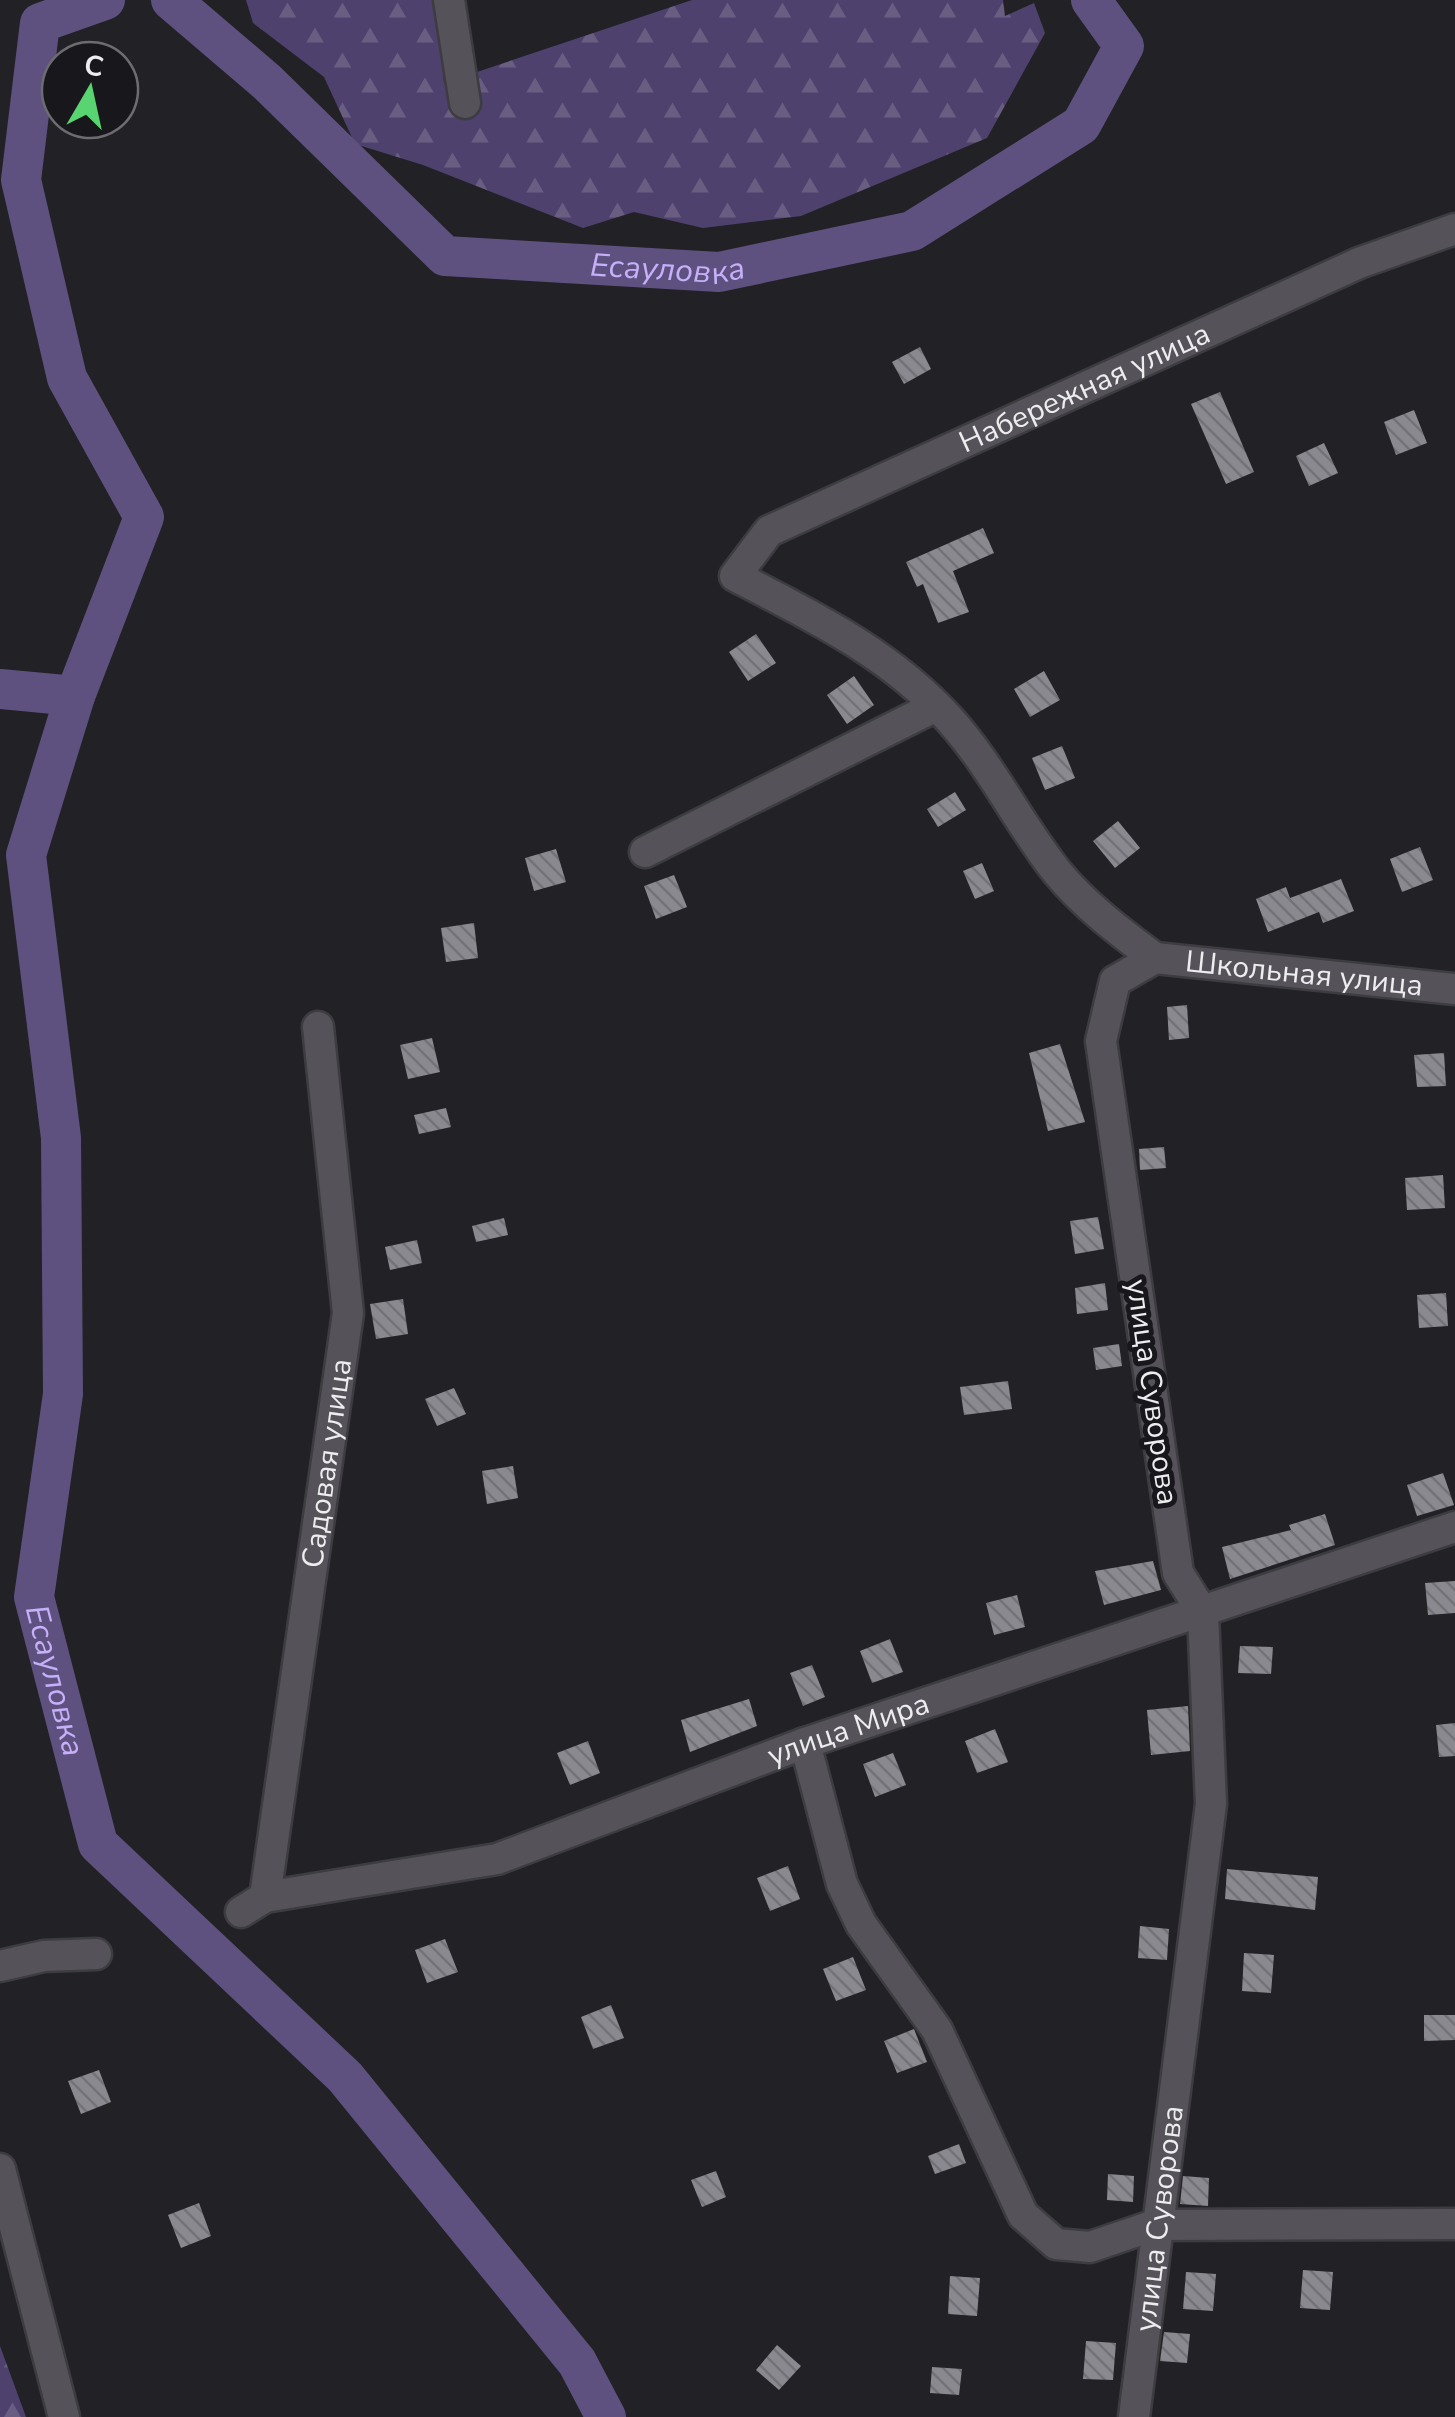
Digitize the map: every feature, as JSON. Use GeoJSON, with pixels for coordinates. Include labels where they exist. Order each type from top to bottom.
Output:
{"type":"FeatureCollection","features":[{"type":"Feature","properties":{"kind":"street"},"geometry":{"type":"LineString","coordinates":[[449,0],[465,103]]}},
{"type":"Feature","properties":{"kind":"street","name":"Набережная улица"},"geometry":{"type":"LineString","coordinates":[[936,706],[848,634],[735,576],[769,530],[1359,264],[1455,229]]}},
{"type":"Feature","properties":{"kind":"street"},"geometry":{"type":"LineString","coordinates":[[645,852],[936,706],[962,735],[1058,873],[1155,958]]}},
{"type":"Feature","properties":{"kind":"street","name":"Школьная улица"},"geometry":{"type":"LineString","coordinates":[[1155,958],[1455,989]]}},
{"type":"Feature","properties":{"kind":"street","name":"улица Суворова"},"geometry":{"type":"LineString","coordinates":[[1134,2417],[1210,1824],[1203,1613],[1178,1573],[1101,1041],[1115,981],[1155,958]]}},
{"type":"Feature","properties":{"kind":"street","name":"Садовая улица"},"geometry":{"type":"LineString","coordinates":[[253,1905],[348,1313],[318,1027]]}},
{"type":"Feature","properties":{"kind":"street","name":"улица Мира"},"geometry":{"type":"LineString","coordinates":[[253,1905],[496,1859],[805,1743],[1455,1528]]}},
{"type":"Feature","properties":{"kind":"street"},"geometry":{"type":"LineString","coordinates":[[805,1743],[842,1884],[861,1924],[937,2030],[1022,2215],[1056,2244],[1104,2245],[1156,2225],[1273,2221],[1455,2224]]}},
{"type":"Feature","properties":{"kind":"street"},"geometry":{"type":"LineString","coordinates":[[0,1966],[44,1956],[96,1954]]}},
{"type":"Feature","properties":{"kind":"street"},"geometry":{"type":"LineString","coordinates":[[0,2169],[64,2417]]}},
{"type":"Feature","properties":{"kind":"green space"},"geometry":{"type":"Polygon","coordinates":[[[246,0],[436,0],[444,83],[692,0],[1003,0],[1005,16],[1034,3],[1045,33],[987,138],[801,216],[703,228],[634,212],[583,228],[423,165],[355,144],[324,77],[253,23],[246,0]]]}},
{"type":"Feature","properties":{"kind":"green space"},"geometry":{"type":"Polygon","coordinates":[[[0,2346],[26,2417],[0,2417],[0,2346]]]}},
{"type":"Feature","properties":{"kind":"building"},"geometry":{"type":"Polygon","coordinates":[[[920,347],[931,369],[904,384],[892,362],[920,347]]]}},
{"type":"Feature","properties":{"kind":"building"},"geometry":{"type":"Polygon","coordinates":[[[1220,392],[1254,472],[1226,484],[1191,404],[1220,392]]]}},
{"type":"Feature","properties":{"kind":"building"},"geometry":{"type":"Polygon","coordinates":[[[1414,410],[1427,443],[1396,455],[1384,422],[1414,410]]]}},
{"type":"Feature","properties":{"kind":"building"},"geometry":{"type":"Polygon","coordinates":[[[1324,443],[1338,473],[1309,486],[1296,456],[1324,443]]]}},
{"type":"Feature","properties":{"kind":"building"},"geometry":{"type":"Polygon","coordinates":[[[983,528],[994,553],[953,571],[969,612],[938,623],[923,584],[917,587],[906,562],[983,528]]]}},
{"type":"Feature","properties":{"kind":"building"},"geometry":{"type":"Polygon","coordinates":[[[756,634],[776,663],[748,681],[729,652],[756,634]]]}},
{"type":"Feature","properties":{"kind":"building"},"geometry":{"type":"Polygon","coordinates":[[[1044,671],[1060,700],[1030,717],[1014,689],[1044,671]]]}},
{"type":"Feature","properties":{"kind":"building"},"geometry":{"type":"Polygon","coordinates":[[[854,676],[874,705],[847,724],[827,695],[854,676]]]}},
{"type":"Feature","properties":{"kind":"building"},"geometry":{"type":"Polygon","coordinates":[[[1062,746],[1075,778],[1045,790],[1032,758],[1062,746]]]}},
{"type":"Feature","properties":{"kind":"building"},"geometry":{"type":"Polygon","coordinates":[[[955,792],[966,810],[938,827],[927,809],[955,792]]]}},
{"type":"Feature","properties":{"kind":"building"},"geometry":{"type":"Polygon","coordinates":[[[1118,821],[1140,848],[1115,868],[1093,841],[1118,821]]]}},
{"type":"Feature","properties":{"kind":"building"},"geometry":{"type":"Polygon","coordinates":[[[1420,847],[1433,880],[1402,892],[1390,859],[1420,847]]]}},
{"type":"Feature","properties":{"kind":"building"},"geometry":{"type":"Polygon","coordinates":[[[556,849],[566,882],[534,891],[525,858],[556,849]]]}},
{"type":"Feature","properties":{"kind":"building"},"geometry":{"type":"Polygon","coordinates":[[[982,863],[994,891],[975,899],[963,871],[982,863]]]}},
{"type":"Feature","properties":{"kind":"building"},"geometry":{"type":"Polygon","coordinates":[[[674,875],[687,907],[656,919],[644,886],[674,875]]]}},
{"type":"Feature","properties":{"kind":"building"},"geometry":{"type":"Polygon","coordinates":[[[1341,879],[1354,911],[1323,923],[1319,912],[1268,932],[1256,899],[1286,887],[1290,898],[1341,879]]]}},
{"type":"Feature","properties":{"kind":"building"},"geometry":{"type":"Polygon","coordinates":[[[474,923],[478,958],[446,962],[441,928],[474,923]]]}},
{"type":"Feature","properties":{"kind":"building"},"geometry":{"type":"Polygon","coordinates":[[[1187,1005],[1189,1038],[1169,1040],[1167,1007],[1187,1005]]]}},
{"type":"Feature","properties":{"kind":"building"},"geometry":{"type":"Polygon","coordinates":[[[432,1038],[440,1072],[408,1079],[400,1045],[432,1038]]]}},
{"type":"Feature","properties":{"kind":"building"},"geometry":{"type":"Polygon","coordinates":[[[1060,1044],[1085,1122],[1048,1131],[1029,1053],[1060,1044]]]}},
{"type":"Feature","properties":{"kind":"building"},"geometry":{"type":"Polygon","coordinates":[[[1444,1053],[1446,1086],[1417,1087],[1414,1055],[1444,1053]]]}},
{"type":"Feature","properties":{"kind":"building"},"geometry":{"type":"Polygon","coordinates":[[[446,1108],[451,1127],[419,1134],[414,1115],[446,1108]]]}},
{"type":"Feature","properties":{"kind":"building"},"geometry":{"type":"Polygon","coordinates":[[[1164,1147],[1166,1168],[1140,1170],[1139,1149],[1164,1147]]]}},
{"type":"Feature","properties":{"kind":"building"},"geometry":{"type":"Polygon","coordinates":[[[1443,1175],[1445,1208],[1407,1210],[1405,1178],[1443,1175]]]}},
{"type":"Feature","properties":{"kind":"building"},"geometry":{"type":"Polygon","coordinates":[[[1098,1217],[1104,1249],[1075,1254],[1070,1221],[1098,1217]]]}},
{"type":"Feature","properties":{"kind":"building"},"geometry":{"type":"Polygon","coordinates":[[[504,1218],[508,1235],[476,1242],[472,1226],[504,1218]]]}},
{"type":"Feature","properties":{"kind":"building"},"geometry":{"type":"Polygon","coordinates":[[[417,1240],[422,1263],[390,1270],[385,1247],[417,1240]]]}},
{"type":"Feature","properties":{"kind":"building"},"geometry":{"type":"Polygon","coordinates":[[[1105,1283],[1108,1310],[1077,1314],[1075,1288],[1105,1283]]]}},
{"type":"Feature","properties":{"kind":"building"},"geometry":{"type":"Polygon","coordinates":[[[1446,1293],[1448,1326],[1419,1328],[1417,1295],[1446,1293]]]}},
{"type":"Feature","properties":{"kind":"building"},"geometry":{"type":"Polygon","coordinates":[[[403,1299],[408,1334],[376,1339],[370,1304],[403,1299]]]}},
{"type":"Feature","properties":{"kind":"building"},"geometry":{"type":"Polygon","coordinates":[[[1119,1344],[1122,1366],[1096,1370],[1093,1348],[1119,1344]]]}},
{"type":"Feature","properties":{"kind":"building"},"geometry":{"type":"Polygon","coordinates":[[[1008,1381],[1012,1409],[964,1415],[960,1387],[1008,1381]]]}},
{"type":"Feature","properties":{"kind":"building"},"geometry":{"type":"Polygon","coordinates":[[[454,1388],[466,1414],[437,1426],[425,1399],[454,1388]]]}},
{"type":"Feature","properties":{"kind":"building"},"geometry":{"type":"Polygon","coordinates":[[[513,1466],[518,1498],[487,1504],[482,1471],[513,1466]]]}},
{"type":"Feature","properties":{"kind":"building"},"geometry":{"type":"Polygon","coordinates":[[[1443,1473],[1454,1505],[1417,1516],[1407,1485],[1443,1473]]]}},
{"type":"Feature","properties":{"kind":"building"},"geometry":{"type":"Polygon","coordinates":[[[1325,1514],[1335,1545],[1230,1579],[1222,1547],[1291,1530],[1289,1525],[1325,1514]]]}},
{"type":"Feature","properties":{"kind":"building"},"geometry":{"type":"Polygon","coordinates":[[[1153,1561],[1161,1590],[1104,1605],[1095,1571],[1153,1561]]]}},
{"type":"Feature","properties":{"kind":"building"},"geometry":{"type":"Polygon","coordinates":[[[1455,1581],[1455,1613],[1428,1615],[1425,1583],[1455,1581]]]}},
{"type":"Feature","properties":{"kind":"building"},"geometry":{"type":"Polygon","coordinates":[[[1017,1595],[1025,1627],[994,1635],[986,1603],[1017,1595]]]}},
{"type":"Feature","properties":{"kind":"building"},"geometry":{"type":"Polygon","coordinates":[[[890,1639],[903,1672],[872,1683],[860,1651],[890,1639]]]}},
{"type":"Feature","properties":{"kind":"building"},"geometry":{"type":"Polygon","coordinates":[[[1240,1646],[1273,1647],[1271,1674],[1238,1673],[1240,1646]]]}},
{"type":"Feature","properties":{"kind":"building"},"geometry":{"type":"Polygon","coordinates":[[[812,1665],[825,1697],[803,1706],[790,1673],[812,1665]]]}},
{"type":"Feature","properties":{"kind":"building"},"geometry":{"type":"Polygon","coordinates":[[[749,1699],[757,1726],[690,1752],[681,1720],[749,1699]]]}},
{"type":"Feature","properties":{"kind":"building"},"geometry":{"type":"Polygon","coordinates":[[[1188,1706],[1190,1751],[1151,1755],[1147,1710],[1188,1706]]]}},
{"type":"Feature","properties":{"kind":"building"},"geometry":{"type":"Polygon","coordinates":[[[1455,1723],[1455,1756],[1439,1757],[1436,1725],[1455,1723]]]}},
{"type":"Feature","properties":{"kind":"building"},"geometry":{"type":"Polygon","coordinates":[[[995,1729],[1008,1762],[977,1773],[965,1741],[995,1729]]]}},
{"type":"Feature","properties":{"kind":"building"},"geometry":{"type":"Polygon","coordinates":[[[588,1741],[600,1773],[570,1785],[557,1753],[588,1741]]]}},
{"type":"Feature","properties":{"kind":"building"},"geometry":{"type":"Polygon","coordinates":[[[893,1753],[906,1785],[875,1797],[863,1764],[893,1753]]]}},
{"type":"Feature","properties":{"kind":"building"},"geometry":{"type":"Polygon","coordinates":[[[788,1866],[800,1899],[770,1911],[757,1878],[788,1866]]]}},
{"type":"Feature","properties":{"kind":"building"},"geometry":{"type":"Polygon","coordinates":[[[1227,1869],[1318,1877],[1315,1910],[1225,1899],[1227,1869]]]}},
{"type":"Feature","properties":{"kind":"building"},"geometry":{"type":"Polygon","coordinates":[[[1140,1926],[1169,1929],[1167,1960],[1138,1958],[1140,1926]]]}},
{"type":"Feature","properties":{"kind":"building"},"geometry":{"type":"Polygon","coordinates":[[[445,1939],[458,1972],[427,1983],[415,1950],[445,1939]]]}},
{"type":"Feature","properties":{"kind":"building"},"geometry":{"type":"Polygon","coordinates":[[[1244,1953],[1274,1955],[1271,1993],[1242,1991],[1244,1953]]]}},
{"type":"Feature","properties":{"kind":"building"},"geometry":{"type":"Polygon","coordinates":[[[853,1957],[866,1990],[836,2001],[823,1969],[853,1957]]]}},
{"type":"Feature","properties":{"kind":"building"},"geometry":{"type":"Polygon","coordinates":[[[611,2005],[624,2038],[593,2049],[581,2017],[611,2005]]]}},
{"type":"Feature","properties":{"kind":"building"},"geometry":{"type":"Polygon","coordinates":[[[1424,2015],[1455,2015],[1455,2040],[1424,2041],[1424,2015]]]}},
{"type":"Feature","properties":{"kind":"building"},"geometry":{"type":"Polygon","coordinates":[[[914,2029],[927,2062],[897,2073],[884,2041],[914,2029]]]}},
{"type":"Feature","properties":{"kind":"building"},"geometry":{"type":"Polygon","coordinates":[[[99,2070],[111,2102],[81,2114],[68,2081],[99,2070]]]}},
{"type":"Feature","properties":{"kind":"building"},"geometry":{"type":"Polygon","coordinates":[[[959,2144],[966,2163],[935,2174],[928,2156],[959,2144]]]}},
{"type":"Feature","properties":{"kind":"building"},"geometry":{"type":"Polygon","coordinates":[[[716,2171],[726,2197],[702,2207],[691,2180],[716,2171]]]}},
{"type":"Feature","properties":{"kind":"building"},"geometry":{"type":"Polygon","coordinates":[[[1108,2174],[1134,2176],[1133,2202],[1107,2200],[1108,2174]]]}},
{"type":"Feature","properties":{"kind":"building"},"geometry":{"type":"Polygon","coordinates":[[[1183,2176],[1209,2178],[1208,2206],[1180,2204],[1183,2176]]]}},
{"type":"Feature","properties":{"kind":"building"},"geometry":{"type":"Polygon","coordinates":[[[199,2203],[211,2236],[181,2248],[168,2215],[199,2203]]]}},
{"type":"Feature","properties":{"kind":"building"},"geometry":{"type":"Polygon","coordinates":[[[1303,2270],[1333,2272],[1330,2310],[1300,2308],[1303,2270]]]}},
{"type":"Feature","properties":{"kind":"building"},"geometry":{"type":"Polygon","coordinates":[[[1186,2272],[1216,2274],[1213,2311],[1183,2309],[1186,2272]]]}},
{"type":"Feature","properties":{"kind":"building"},"geometry":{"type":"Polygon","coordinates":[[[950,2276],[980,2278],[977,2316],[948,2314],[950,2276]]]}},
{"type":"Feature","properties":{"kind":"building"},"geometry":{"type":"Polygon","coordinates":[[[1164,2332],[1190,2334],[1187,2363],[1160,2361],[1164,2332]]]}},
{"type":"Feature","properties":{"kind":"building"},"geometry":{"type":"Polygon","coordinates":[[[1086,2341],[1116,2343],[1113,2380],[1083,2379],[1086,2341]]]}},
{"type":"Feature","properties":{"kind":"building"},"geometry":{"type":"Polygon","coordinates":[[[777,2345],[801,2366],[779,2390],[756,2370],[777,2345]]]}},
{"type":"Feature","properties":{"kind":"building"},"geometry":{"type":"Polygon","coordinates":[[[932,2367],[962,2369],[959,2395],[930,2393],[932,2367]]]}},
{"type":"Feature","properties":{"kind":"waterway","name":"Есауловка"},"geometry":{"type":"LineString","coordinates":[[105,0],[40,23],[21,180],[67,378],[144,517],[75,696],[26,855],[61,1138],[63,1394],[34,1597],[98,1844],[345,2077],[577,2362],[606,2417]]}},
{"type":"Feature","properties":{"kind":"waterway","name":"Есауловка"},"geometry":{"type":"LineString","coordinates":[[171,0],[267,82],[445,256],[719,272],[912,231],[1081,125],[1124,46],[1091,0]]}},
{"type":"Feature","properties":{"kind":"waterway","name":"Есауловка"},"geometry":{"type":"LineString","coordinates":[[0,689],[75,696]]}}]}
